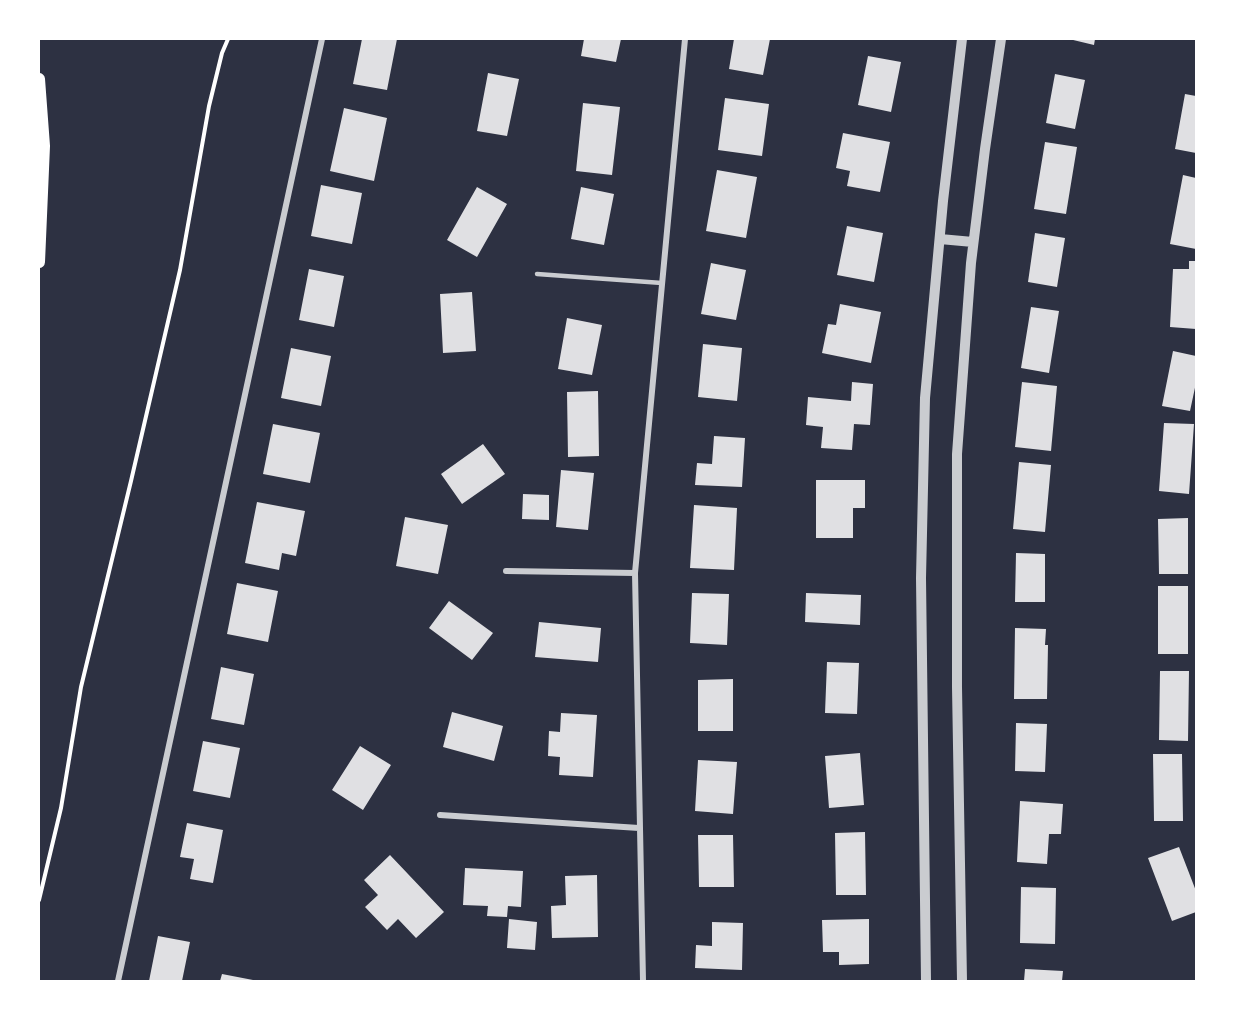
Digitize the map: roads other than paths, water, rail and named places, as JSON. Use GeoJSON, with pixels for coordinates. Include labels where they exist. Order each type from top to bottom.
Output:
{"type":"FeatureCollection","features":[{"type":"Feature","properties":{"kind":"main road"},"geometry":{"type":"LineString","coordinates":[[39,79],[44,146],[39,262]]}},
{"type":"Feature","properties":{"kind":"street"},"geometry":{"type":"LineString","coordinates":[[117,981],[322,39]]}},
{"type":"Feature","properties":{"kind":"street"},"geometry":{"type":"LineString","coordinates":[[643,981],[635,573],[685,39]]}},
{"type":"Feature","properties":{"kind":"street"},"geometry":{"type":"LineString","coordinates":[[926,981],[921,579],[925,398],[962,39]]}},
{"type":"Feature","properties":{"kind":"street"},"geometry":{"type":"LineString","coordinates":[[962,981],[957,687],[957,454],[974,242],[1001,39]]}},
{"type":"Feature","properties":{"kind":"street"},"geometry":{"type":"LineString","coordinates":[[940,239],[974,242]]}},
{"type":"Feature","properties":{"kind":"street"},"geometry":{"type":"LineString","coordinates":[[506,571],[635,573]]}},
{"type":"Feature","properties":{"kind":"street"},"geometry":{"type":"LineString","coordinates":[[440,815],[639,828]]}},
{"type":"Feature","properties":{"kind":"lane"},"geometry":{"type":"LineString","coordinates":[[537,274],[662,283]]}}]}
